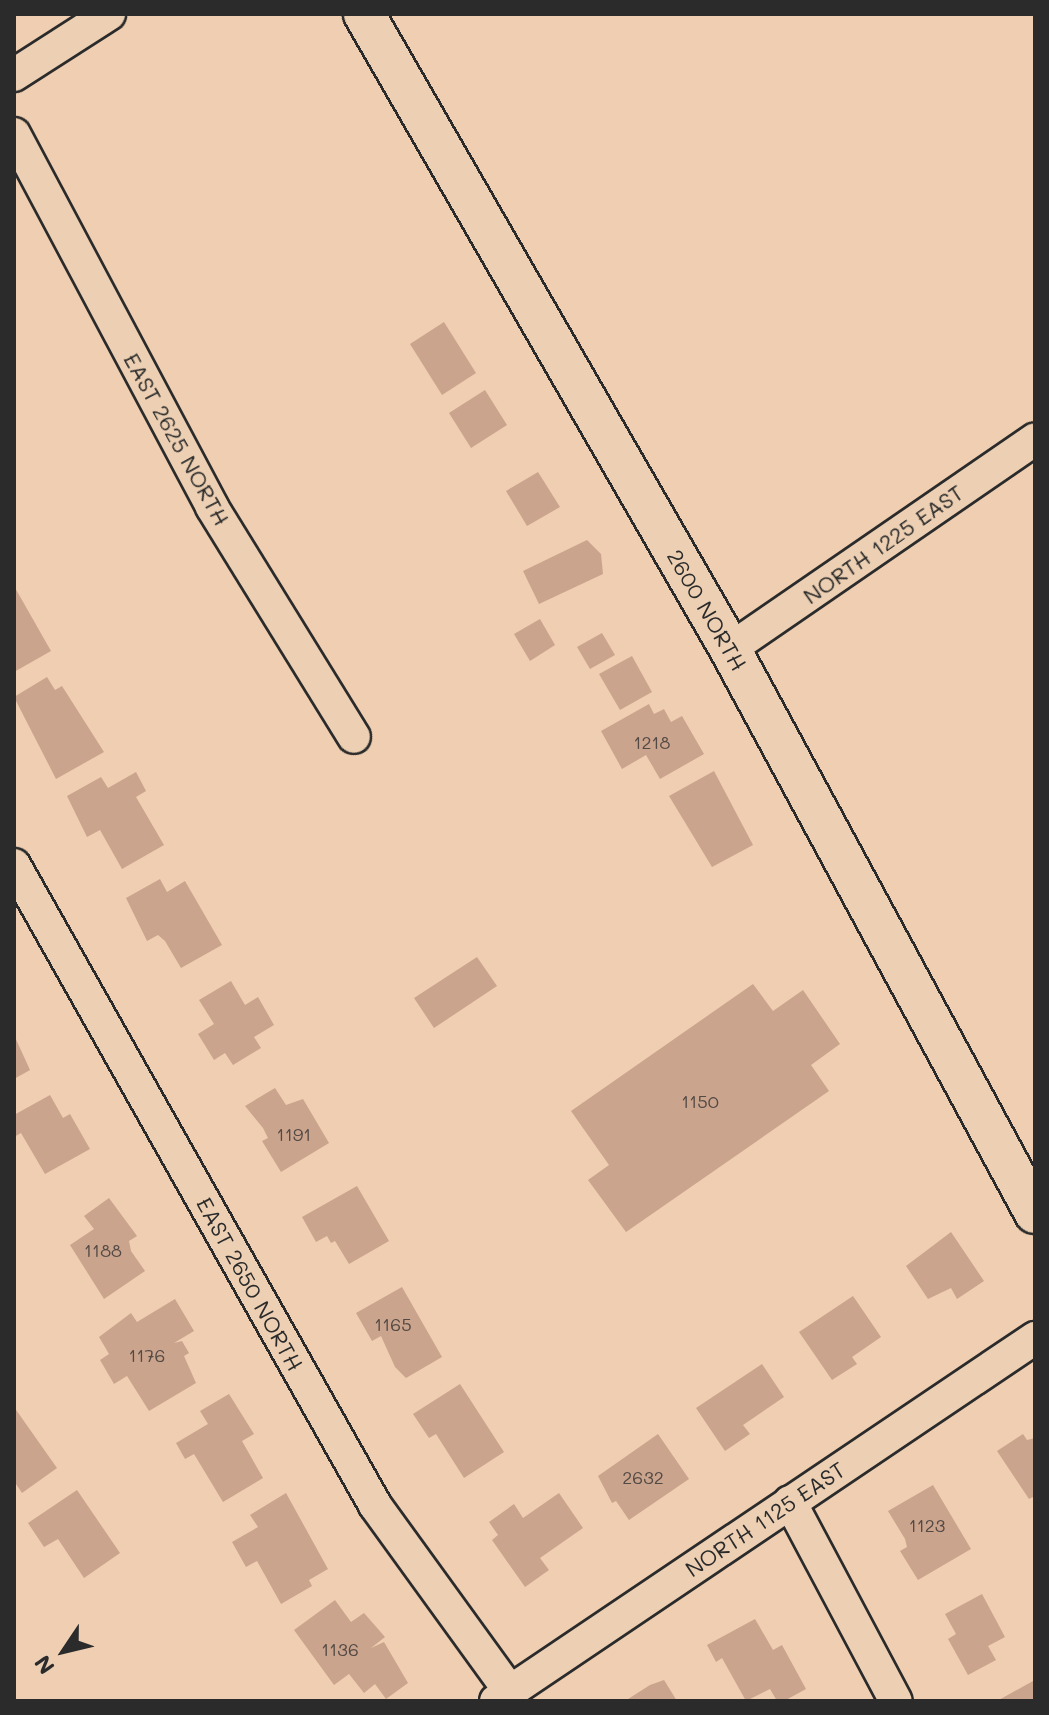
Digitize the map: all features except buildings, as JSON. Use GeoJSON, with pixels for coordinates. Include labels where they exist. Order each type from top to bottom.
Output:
{"type":"FeatureCollection","features":[{"type":"Feature","properties":{"kind":"street"},"geometry":{"type":"LineString","coordinates":[[14,75],[109,14]]}},
{"type":"Feature","properties":{"kind":"street","name":"2600 NORTH"},"geometry":{"type":"LineString","coordinates":[[364,14],[730,649],[1035,1213]]}},
{"type":"Feature","properties":{"kind":"street","name":"EAST 2625 NORTH"},"geometry":{"type":"LineString","coordinates":[[14,134],[212,507],[354,737]]}},
{"type":"Feature","properties":{"kind":"street","name":"NORTH 1225 EAST"},"geometry":{"type":"LineString","coordinates":[[730,649],[1035,439]]}},
{"type":"Feature","properties":{"kind":"street","name":"EAST 2650 NORTH"},"geometry":{"type":"LineString","coordinates":[[14,865],[375,1505],[503,1695]]}},
{"type":"Feature","properties":{"kind":"street","name":"NORTH 1125 EAST"},"geometry":{"type":"LineString","coordinates":[[503,1695],[1035,1338]]}},
{"type":"Feature","properties":{"kind":"street"},"geometry":{"type":"LineString","coordinates":[[790,1502],[896,1701]]}}]}
